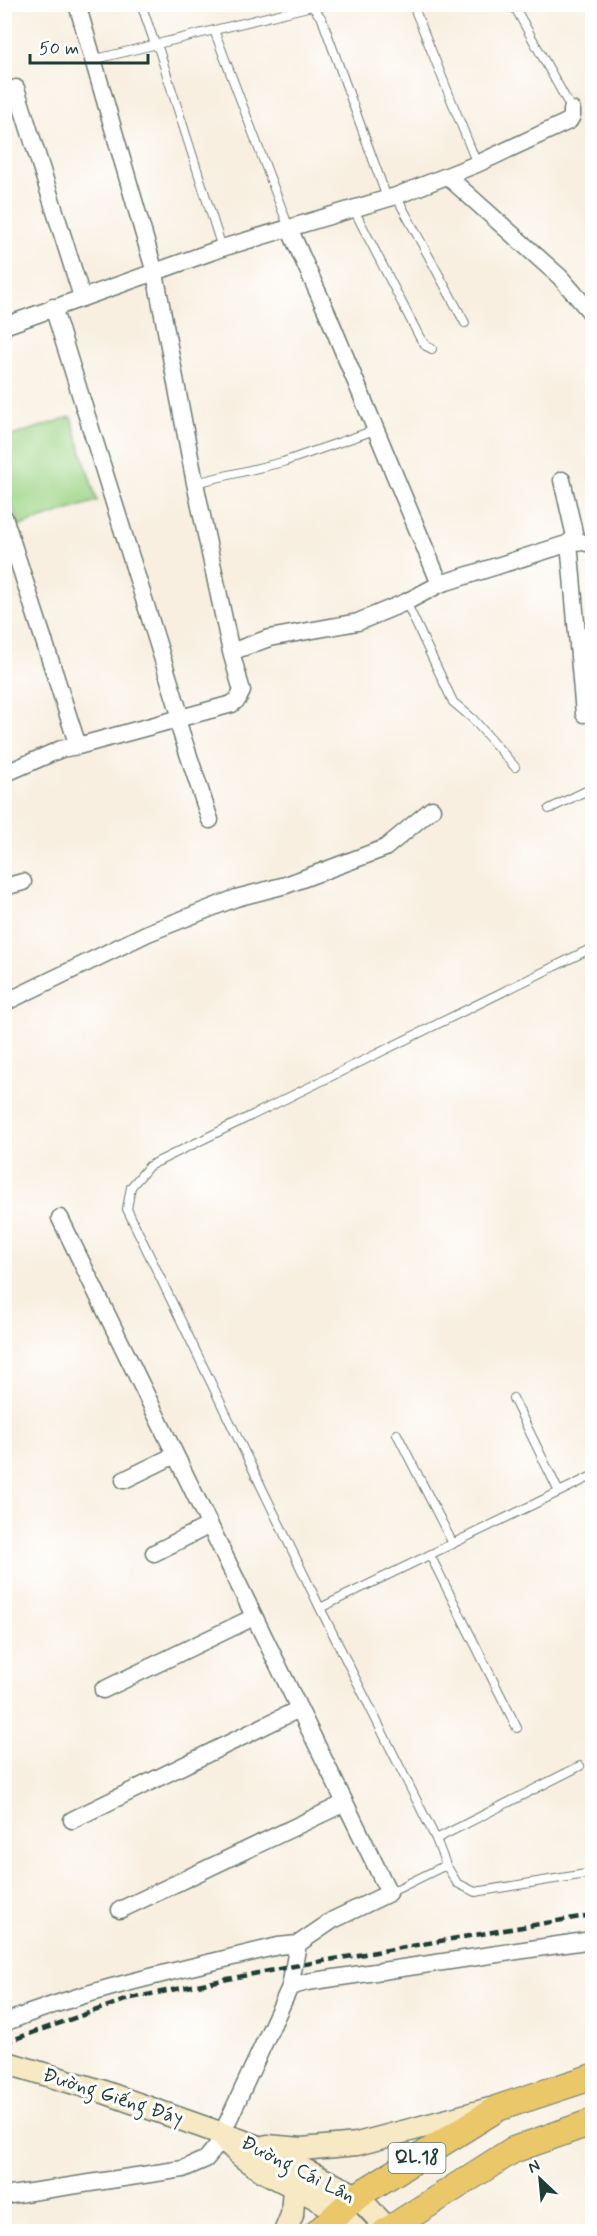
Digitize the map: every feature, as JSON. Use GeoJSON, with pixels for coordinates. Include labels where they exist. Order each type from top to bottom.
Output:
{"type":"FeatureCollection","features":[{"type":"Feature","properties":{"kind":"main road","name":"Đường Giếng Đáy"},"geometry":{"type":"LineString","coordinates":[[4,2062],[101,2091],[222,2134]]}},
{"type":"Feature","properties":{"kind":"main road","name":"QL.18"},"geometry":{"type":"LineString","coordinates":[[318,2232],[347,2204],[498,2108],[592,2076]]}},
{"type":"Feature","properties":{"kind":"main road"},"geometry":{"type":"LineString","coordinates":[[254,2145],[302,2150],[357,2144],[498,2108]]}},
{"type":"Feature","properties":{"kind":"main road","name":"QL.18"},"geometry":{"type":"LineString","coordinates":[[387,2230],[513,2150],[592,2122]]}},
{"type":"Feature","properties":{"kind":"main road","name":"Đường Cái Lân"},"geometry":{"type":"LineString","coordinates":[[222,2134],[254,2145],[387,2230]]}},
{"type":"Feature","properties":{"kind":"main road","name":"Đường Cái Lân"},"geometry":{"type":"LineString","coordinates":[[222,2134],[232,2148],[247,2160],[294,2187],[347,2204]]}},
{"type":"Feature","properties":{"kind":"main road"},"geometry":{"type":"LineString","coordinates":[[285,2232],[292,2215],[294,2187]]}},
{"type":"Feature","properties":{"kind":"main road","name":"Đường Cái Lân"},"geometry":{"type":"LineString","coordinates":[[347,2204],[358,2232]]}},
{"type":"Feature","properties":{"kind":"street"},"geometry":{"type":"LineString","coordinates":[[4,774],[61,748],[78,746],[232,704],[242,691],[231,652],[195,483],[155,273],[77,4]]}},
{"type":"Feature","properties":{"kind":"street"},"geometry":{"type":"LineString","coordinates":[[10,88],[82,297]]}},
{"type":"Feature","properties":{"kind":"street"},"geometry":{"type":"LineString","coordinates":[[4,326],[222,248],[391,197],[447,176],[569,121],[572,110]]}},
{"type":"Feature","properties":{"kind":"street"},"geometry":{"type":"LineString","coordinates":[[447,176],[553,270],[592,314]]}},
{"type":"Feature","properties":{"kind":"street"},"geometry":{"type":"LineString","coordinates":[[288,228],[328,315],[440,584]]}},
{"type":"Feature","properties":{"kind":"street"},"geometry":{"type":"LineString","coordinates":[[53,307],[210,820]]}},
{"type":"Feature","properties":{"kind":"street"},"geometry":{"type":"LineString","coordinates":[[562,480],[579,543],[584,714]]}},
{"type":"Feature","properties":{"kind":"street"},"geometry":{"type":"LineString","coordinates":[[4,517],[78,746]]}},
{"type":"Feature","properties":{"kind":"street"},"geometry":{"type":"LineString","coordinates":[[231,652],[269,638],[358,622],[406,602],[440,584],[579,543]]}},
{"type":"Feature","properties":{"kind":"street"},"geometry":{"type":"LineString","coordinates":[[4,1003],[170,924],[236,898],[286,885],[385,848],[432,809]]}},
{"type":"Feature","properties":{"kind":"street"},"geometry":{"type":"LineString","coordinates":[[4,887],[23,882]]}},
{"type":"Feature","properties":{"kind":"street"},"geometry":{"type":"LineString","coordinates":[[4,2023],[96,1991],[278,1946],[298,1944],[333,1920],[389,1893],[60,1218]]}},
{"type":"Feature","properties":{"kind":"street"},"geometry":{"type":"LineString","coordinates":[[124,1480],[175,1455]]}},
{"type":"Feature","properties":{"kind":"street"},"geometry":{"type":"LineString","coordinates":[[154,1553],[210,1525]]}},
{"type":"Feature","properties":{"kind":"street"},"geometry":{"type":"LineString","coordinates":[[103,1690],[254,1617]]}},
{"type":"Feature","properties":{"kind":"street"},"geometry":{"type":"LineString","coordinates":[[72,1820],[299,1709]]}},
{"type":"Feature","properties":{"kind":"street"},"geometry":{"type":"LineString","coordinates":[[120,1910],[345,1803]]}},
{"type":"Feature","properties":{"kind":"street"},"geometry":{"type":"LineString","coordinates":[[290,1987],[308,1982],[592,1940]]}},
{"type":"Feature","properties":{"kind":"street"},"geometry":{"type":"LineString","coordinates":[[4,2196],[183,2169],[206,2158],[216,2147],[290,1987],[298,1944]]}},
{"type":"Feature","properties":{"kind":"lane"},"geometry":{"type":"LineString","coordinates":[[141,4],[159,50],[222,248]]}},
{"type":"Feature","properties":{"kind":"lane"},"geometry":{"type":"LineString","coordinates":[[513,4],[572,110]]}},
{"type":"Feature","properties":{"kind":"lane"},"geometry":{"type":"LineString","coordinates":[[92,60],[312,6],[322,19],[391,197],[465,323]]}},
{"type":"Feature","properties":{"kind":"lane"},"geometry":{"type":"LineString","coordinates":[[415,10],[477,164]]}},
{"type":"Feature","properties":{"kind":"lane"},"geometry":{"type":"LineString","coordinates":[[214,30],[288,228]]}},
{"type":"Feature","properties":{"kind":"lane"},"geometry":{"type":"LineString","coordinates":[[352,208],[420,338],[426,346],[432,349]]}},
{"type":"Feature","properties":{"kind":"lane"},"geometry":{"type":"LineString","coordinates":[[195,483],[283,462],[375,430]]}},
{"type":"Feature","properties":{"kind":"lane"},"geometry":{"type":"LineString","coordinates":[[406,602],[453,702],[473,719],[515,767]]}},
{"type":"Feature","properties":{"kind":"lane"},"geometry":{"type":"LineString","coordinates":[[549,809],[592,788]]}},
{"type":"Feature","properties":{"kind":"lane"},"geometry":{"type":"LineString","coordinates":[[592,948],[149,1166],[132,1186],[127,1209],[320,1608],[436,1839],[446,1865],[457,1883],[475,1892],[592,1873]]}},
{"type":"Feature","properties":{"kind":"lane"},"geometry":{"type":"LineString","coordinates":[[513,1398],[559,1492]]}},
{"type":"Feature","properties":{"kind":"lane"},"geometry":{"type":"LineString","coordinates":[[397,1434],[453,1544]]}},
{"type":"Feature","properties":{"kind":"lane"},"geometry":{"type":"LineString","coordinates":[[320,1608],[592,1476]]}},
{"type":"Feature","properties":{"kind":"lane"},"geometry":{"type":"LineString","coordinates":[[430,1555],[517,1728]]}},
{"type":"Feature","properties":{"kind":"lane"},"geometry":{"type":"LineString","coordinates":[[436,1839],[580,1766]]}},
{"type":"Feature","properties":{"kind":"lane"},"geometry":{"type":"LineString","coordinates":[[389,1893],[446,1865]]}},
{"type":"Feature","properties":{"kind":"green space"},"geometry":{"type":"Polygon","coordinates":[[[71,417],[97,501],[19,526],[5,481],[5,438],[71,417]]]}},
{"type":"Feature","properties":{"kind":"railway"},"geometry":{"type":"LineString","coordinates":[[4,2043],[131,1998],[294,1966],[592,1915]]}}]}
